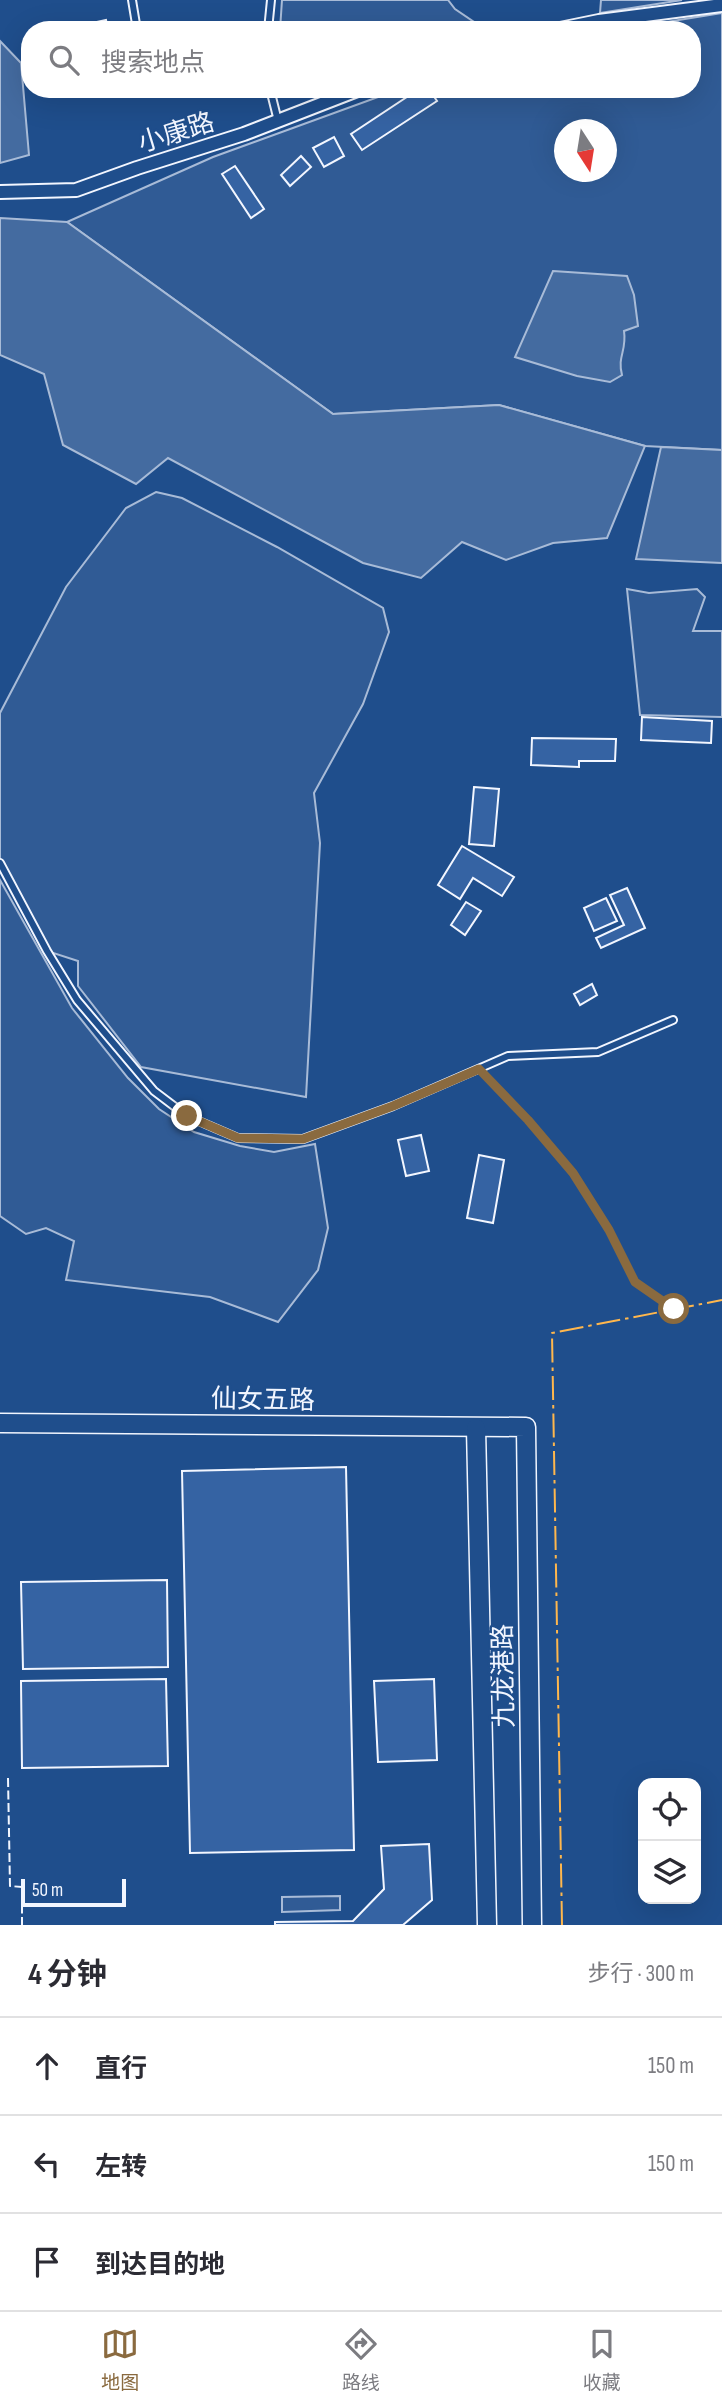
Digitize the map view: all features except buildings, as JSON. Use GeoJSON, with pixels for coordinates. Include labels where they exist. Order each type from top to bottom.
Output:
{"type":"FeatureCollection","features":[{"type":"Feature","properties":{"kind":"street"},"geometry":{"type":"LineString","coordinates":[[599,21],[722,5]]}},
{"type":"Feature","properties":{"kind":"street","name":"小康路"},"geometry":{"type":"LineString","coordinates":[[0,192],[76,190],[337,98]]}},
{"type":"Feature","properties":{"kind":"street","name":"仙女五路"},"geometry":{"type":"LineString","coordinates":[[0,1423],[476,1432]]}},
{"type":"Feature","properties":{"kind":"street","name":"仙女五路"},"geometry":{"type":"LineString","coordinates":[[0,1432],[526,1432]]}},
{"type":"Feature","properties":{"kind":"street","name":"九龙港路"},"geometry":{"type":"LineString","coordinates":[[476,1432],[487,1925]]}},
{"type":"Feature","properties":{"kind":"street","name":"九龙港路"},"geometry":{"type":"LineString","coordinates":[[526,1432],[532,1925]]}},
{"type":"Feature","properties":{"kind":"lane"},"geometry":{"type":"LineString","coordinates":[[132,0],[135,21]]}},
{"type":"Feature","properties":{"kind":"lane"},"geometry":{"type":"LineString","coordinates":[[269,21],[271,0]]}},
{"type":"Feature","properties":{"kind":"lane"},"geometry":{"type":"LineString","coordinates":[[272,98],[278,121]]}},
{"type":"Feature","properties":{"kind":"lane"},"geometry":{"type":"LineString","coordinates":[[0,863],[47,951],[77,1000],[154,1091],[187,1116],[238,1138],[303,1139],[393,1106],[508,1056],[598,1052],[673,1020]]}},
{"type":"Feature","properties":{"kind":"path"},"geometry":{"type":"LineString","coordinates":[[479,1069],[528,1120],[573,1173],[609,1230],[635,1282],[674,1309]]}},
{"type":"Feature","properties":{"kind":"shaded area"},"geometry":{"type":"Polygon","coordinates":[[[282,0],[448,0],[455,9],[473,21],[281,21],[282,0]]]}},
{"type":"Feature","properties":{"kind":"shaded area"},"geometry":{"type":"Polygon","coordinates":[[[601,0],[682,0],[600,13],[601,0]]]}},
{"type":"Feature","properties":{"kind":"shaded area"},"geometry":{"type":"Polygon","coordinates":[[[722,13],[722,450],[645,446],[499,405],[333,414],[67,222],[213,157],[375,98],[701,98],[701,21],[673,21],[722,13]]]}},
{"type":"Feature","properties":{"kind":"shaded area"},"geometry":{"type":"Polygon","coordinates":[[[0,41],[21,63],[21,98],[24,98],[29,155],[0,163],[0,41]]]}},
{"type":"Feature","properties":{"kind":"shaded area"},"geometry":{"type":"Polygon","coordinates":[[[0,218],[67,222],[333,414],[499,405],[645,446],[607,538],[553,543],[506,560],[462,542],[421,578],[363,563],[168,458],[136,484],[63,445],[44,374],[0,355],[0,218]]]}},
{"type":"Feature","properties":{"kind":"shaded area"},"geometry":{"type":"Polygon","coordinates":[[[553,271],[627,276],[634,295],[638,326],[624,331],[622,375],[610,382],[577,376],[515,357],[553,271]]]}},
{"type":"Feature","properties":{"kind":"shaded area"},"geometry":{"type":"Polygon","coordinates":[[[661,447],[722,450],[722,563],[636,559],[661,447]]]}},
{"type":"Feature","properties":{"kind":"shaded area"},"geometry":{"type":"Polygon","coordinates":[[[156,492],[182,498],[277,547],[383,608],[389,632],[363,704],[314,793],[320,843],[306,1097],[141,1067],[78,986],[78,961],[47,951],[0,863],[0,713],[66,587],[126,508],[156,492]]]}},
{"type":"Feature","properties":{"kind":"shaded area"},"geometry":{"type":"Polygon","coordinates":[[[627,589],[649,593],[697,589],[705,597],[693,631],[722,631],[722,717],[640,715],[627,589]]]}},
{"type":"Feature","properties":{"kind":"shaded area"},"geometry":{"type":"Polygon","coordinates":[[[0,880],[72,1008],[128,1078],[159,1109],[194,1132],[240,1146],[274,1152],[315,1144],[328,1228],[318,1270],[278,1322],[210,1297],[66,1280],[74,1241],[46,1228],[26,1234],[0,1216],[0,880]]]}},
{"type":"Feature","properties":{"kind":"shaded area"},"geometry":{"type":"Polygon","coordinates":[[[340,1896],[340,1910],[282,1912],[282,1897],[340,1896]]]}},
{"type":"Feature","properties":{"kind":"fence"},"geometry":{"type":"LineString","coordinates":[[8,1778],[10,1886],[22,1887],[22,1925]]}},
{"type":"Feature","properties":{"kind":"power"},"geometry":{"type":"LineString","coordinates":[[562,1925],[552,1333],[722,1300]]}},
{"type":"Feature","properties":{"kind":"route"},"geometry":{"type":"LineString","coordinates":[[187,1116],[238,1138],[303,1139],[393,1106],[479,1069],[528,1120],[573,1173],[609,1230],[635,1282],[674,1309]]}}]}
